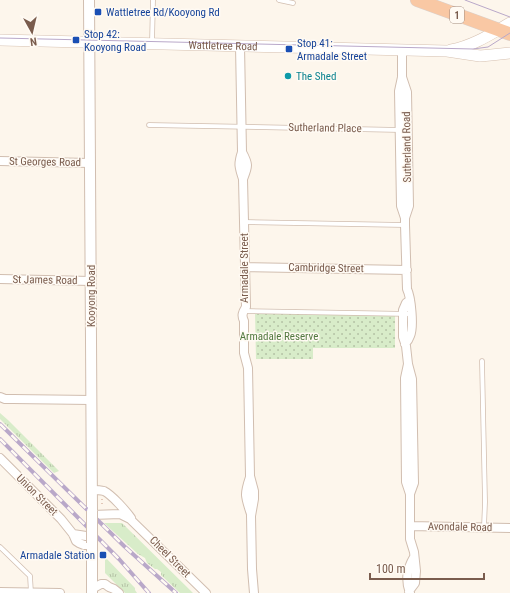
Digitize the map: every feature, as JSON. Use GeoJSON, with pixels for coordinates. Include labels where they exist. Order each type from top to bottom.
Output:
{"type":"FeatureCollection","features":[{"type":"Feature","properties":{"kind":"highway","name":"1"},"geometry":{"type":"LineString","coordinates":[[417,0],[504,32]]}},
{"type":"Feature","properties":{"kind":"main road","name":"Wattletree Road"},"geometry":{"type":"LineString","coordinates":[[447,51],[504,32],[510,23]]}},
{"type":"Feature","properties":{"kind":"main road","name":"Wattletree Road"},"geometry":{"type":"LineString","coordinates":[[0,40],[447,51],[480,56],[510,53]]}},
{"type":"Feature","properties":{"kind":"street","name":"Kooyong Road"},"geometry":{"type":"LineString","coordinates":[[89,0],[92,490],[95,513],[90,541],[92,591]]}},
{"type":"Feature","properties":{"kind":"street","name":"Armadale Street"},"geometry":{"type":"LineString","coordinates":[[240,46],[242,152],[239,161],[239,168],[243,179],[246,307],[242,313],[242,318],[244,321],[244,353],[248,368],[250,476],[245,492],[251,516],[254,593]]}},
{"type":"Feature","properties":{"kind":"street","name":"Sutherland Road"},"geometry":{"type":"LineString","coordinates":[[402,50],[402,77],[407,92],[403,130],[408,206],[405,222],[407,289],[409,293],[411,314],[411,335],[405,344]]}},
{"type":"Feature","properties":{"kind":"street","name":"St Georges Road"},"geometry":{"type":"LineString","coordinates":[[0,161],[90,163]]}},
{"type":"Feature","properties":{"kind":"street","name":"Cambridge Street"},"geometry":{"type":"LineString","coordinates":[[245,266],[407,270]]}},
{"type":"Feature","properties":{"kind":"street","name":"St James Road"},"geometry":{"type":"LineString","coordinates":[[0,279],[91,281]]}},
{"type":"Feature","properties":{"kind":"street"},"geometry":{"type":"LineString","coordinates":[[402,314],[404,306],[407,301],[410,300]]}},
{"type":"Feature","properties":{"kind":"street","name":"Sutherland Road"},"geometry":{"type":"LineString","coordinates":[[402,314],[403,337],[408,364],[405,378],[406,482],[410,494],[410,539],[414,557],[408,570],[408,586],[410,592]]}},
{"type":"Feature","properties":{"kind":"street"},"geometry":{"type":"LineString","coordinates":[[0,397],[5,399],[91,400]]}},
{"type":"Feature","properties":{"kind":"street","name":"Union Street"},"geometry":{"type":"LineString","coordinates":[[0,458],[61,519],[78,543],[84,545],[90,541]]}},
{"type":"Feature","properties":{"kind":"street","name":"Cheel Street"},"geometry":{"type":"LineString","coordinates":[[92,490],[101,490],[108,493],[126,510],[133,521]]}},
{"type":"Feature","properties":{"kind":"street","name":"Cheel Street"},"geometry":{"type":"LineString","coordinates":[[95,513],[120,514],[133,521],[206,593]]}},
{"type":"Feature","properties":{"kind":"street","name":"Avondale Road"},"geometry":{"type":"LineString","coordinates":[[410,526],[510,528]]}},
{"type":"Feature","properties":{"kind":"street"},"geometry":{"type":"LineString","coordinates":[[92,591],[101,584],[105,584],[119,593]]}},
{"type":"Feature","properties":{"kind":"street"},"geometry":{"type":"LineString","coordinates":[[0,592],[60,593]]}},
{"type":"Feature","properties":{"kind":"lane"},"geometry":{"type":"LineString","coordinates":[[152,43],[153,0]]}},
{"type":"Feature","properties":{"kind":"lane"},"geometry":{"type":"LineString","coordinates":[[279,0],[293,3]]}},
{"type":"Feature","properties":{"kind":"lane","name":"Sutherland Place"},"geometry":{"type":"LineString","coordinates":[[149,124],[403,130]]}},
{"type":"Feature","properties":{"kind":"lane"},"geometry":{"type":"LineString","coordinates":[[244,222],[405,222]]}},
{"type":"Feature","properties":{"kind":"lane"},"geometry":{"type":"LineString","coordinates":[[243,311],[411,314]]}},
{"type":"Feature","properties":{"kind":"lane"},"geometry":{"type":"LineString","coordinates":[[482,361],[484,527]]}},
{"type":"Feature","properties":{"kind":"lane"},"geometry":{"type":"LineString","coordinates":[[0,547],[30,576],[31,593]]}},
{"type":"Feature","properties":{"kind":"path"},"geometry":{"type":"LineString","coordinates":[[95,513],[102,495]]}},
{"type":"Feature","properties":{"kind":"green space","name":"Armadale Reserve"},"geometry":{"type":"Polygon","coordinates":[[[255,312],[395,313],[395,348],[313,348],[313,359],[256,359],[255,312]]]}},
{"type":"Feature","properties":{"kind":"green space"},"geometry":{"type":"Polygon","coordinates":[[[0,413],[59,471],[54,473],[0,419],[0,413]]]}},
{"type":"Feature","properties":{"kind":"green space"},"geometry":{"type":"Polygon","coordinates":[[[104,523],[122,523],[193,593],[180,593],[161,575],[161,572],[147,563],[145,558],[138,554],[104,523]]]}},
{"type":"Feature","properties":{"kind":"green space"},"geometry":{"type":"Polygon","coordinates":[[[105,557],[135,588],[137,593],[125,593],[105,573],[105,557]]]}},
{"type":"Feature","properties":{"kind":"tram line"},"geometry":{"type":"LineString","coordinates":[[465,0],[510,17]]}},
{"type":"Feature","properties":{"kind":"tram line"},"geometry":{"type":"LineString","coordinates":[[0,38],[473,49],[488,47],[510,33]]}},
{"type":"Feature","properties":{"kind":"railway"},"geometry":{"type":"LineString","coordinates":[[0,424],[124,546],[176,593]]}},
{"type":"Feature","properties":{"kind":"railway"},"geometry":{"type":"LineString","coordinates":[[0,439],[119,559],[149,593]]}},
{"type":"Feature","properties":{"kind":"place","name":"Wattletree Rd/Kooyong Rd"},"geometry":{"type":"Point","coordinates":[98,12]}},
{"type":"Feature","properties":{"kind":"place","name":"Stop 42: Kooyong Road"},"geometry":{"type":"Point","coordinates":[76,40]}},
{"type":"Feature","properties":{"kind":"place","name":"Stop 41: Armadale Street"},"geometry":{"type":"Point","coordinates":[289,49]}},
{"type":"Feature","properties":{"kind":"place","name":"The Shed"},"geometry":{"type":"Point","coordinates":[288,76]}},
{"type":"Feature","properties":{"kind":"place","name":"Armadale Station"},"geometry":{"type":"Point","coordinates":[103,555]}}]}
